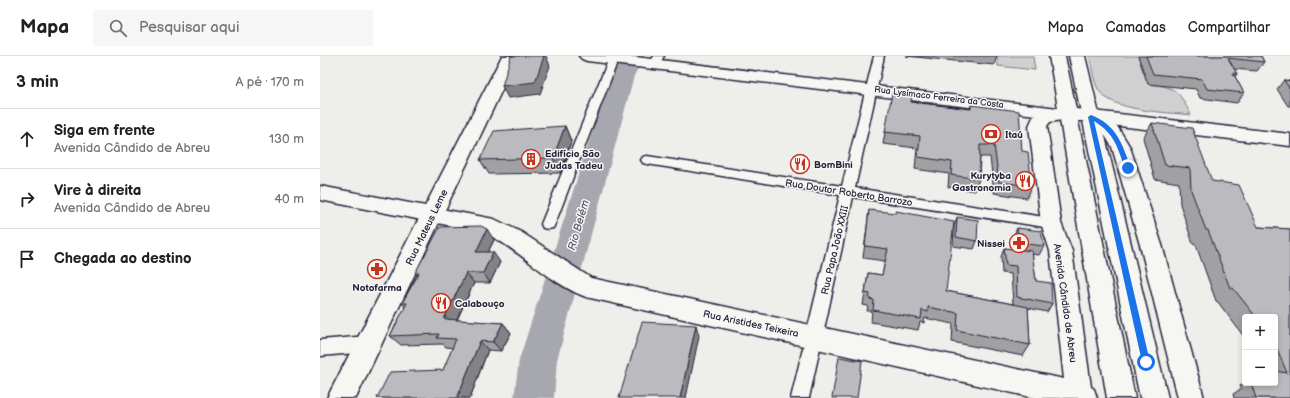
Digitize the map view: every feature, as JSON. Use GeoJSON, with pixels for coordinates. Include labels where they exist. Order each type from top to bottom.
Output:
{"type":"FeatureCollection","features":[{"type":"Feature","properties":{"kind":"main road","name":"Rua Mateus Leme"},"geometry":{"type":"LineString","coordinates":[[341,398],[510,56]]}},
{"type":"Feature","properties":{"kind":"main road","name":"Rua Lysímaco Ferreira da Costa"},"geometry":{"type":"LineString","coordinates":[[587,56],[651,61],[1091,117],[1290,140]]}},
{"type":"Feature","properties":{"kind":"main road"},"geometry":{"type":"LineString","coordinates":[[1057,56],[1121,398]]}},
{"type":"Feature","properties":{"kind":"main road"},"geometry":{"type":"LineString","coordinates":[[1077,56],[1154,398]]}},
{"type":"Feature","properties":{"kind":"main road","name":"Avenida Cândido de Abreu"},"geometry":{"type":"LineString","coordinates":[[1068,114],[1046,117],[1040,121],[1038,126],[1051,223],[1061,251],[1081,397]]}},
{"type":"Feature","properties":{"kind":"main road"},"geometry":{"type":"LineString","coordinates":[[1091,117],[1111,130],[1121,147],[1151,245],[1191,398]]}},
{"type":"Feature","properties":{"kind":"main road"},"geometry":{"type":"LineString","coordinates":[[320,193],[433,214]]}},
{"type":"Feature","properties":{"kind":"main road","name":"Rua Aristides Teixeira"},"geometry":{"type":"LineString","coordinates":[[433,214],[487,225],[505,232],[518,240],[545,262],[586,287],[1081,397]]}},
{"type":"Feature","properties":{"kind":"street","name":"Rua Papa João XXIII"},"geometry":{"type":"LineString","coordinates":[[800,398],[879,56]]}},
{"type":"Feature","properties":{"kind":"street"},"geometry":{"type":"LineString","coordinates":[[548,224],[617,58]]}},
{"type":"Feature","properties":{"kind":"street","name":"Rua Doutor Roberto Barrozo"},"geometry":{"type":"LineString","coordinates":[[647,160],[1051,223]]}},
{"type":"Feature","properties":{"kind":"street"},"geometry":{"type":"LineString","coordinates":[[320,348],[368,344]]}},
{"type":"Feature","properties":{"kind":"shaded area"},"geometry":{"type":"Polygon","coordinates":[[[997,56],[1033,56],[1035,70],[998,66],[997,56]]]}},
{"type":"Feature","properties":{"kind":"shaded area"},"geometry":{"type":"Polygon","coordinates":[[[1089,56],[1138,56],[1148,84],[1165,87],[1176,91],[1191,115],[1140,110],[1127,107],[1104,97],[1096,85],[1089,56]]]}},
{"type":"Feature","properties":{"kind":"building"},"geometry":{"type":"Polygon","coordinates":[[[511,56],[544,56],[535,82],[502,86],[511,56]]]}},
{"type":"Feature","properties":{"kind":"building"},"geometry":{"type":"Polygon","coordinates":[[[1146,56],[1261,56],[1264,62],[1228,58],[1237,74],[1233,73],[1244,93],[1207,89],[1202,79],[1153,74],[1146,56]]]}},
{"type":"Feature","properties":{"kind":"building"},"geometry":{"type":"Polygon","coordinates":[[[1284,80],[1290,81],[1290,89],[1284,80]]]}},
{"type":"Feature","properties":{"kind":"building"},"geometry":{"type":"Polygon","coordinates":[[[892,93],[912,95],[911,102],[971,109],[971,105],[1019,111],[1022,151],[1028,152],[1032,186],[999,182],[994,145],[980,145],[979,179],[951,175],[952,162],[918,157],[920,136],[885,132],[892,93]]]}},
{"type":"Feature","properties":{"kind":"building"},"geometry":{"type":"Polygon","coordinates":[[[1152,123],[1192,128],[1212,181],[1239,185],[1258,227],[1290,229],[1290,398],[1256,398],[1252,386],[1278,386],[1278,372],[1287,373],[1278,351],[1278,314],[1254,314],[1233,288],[1230,288],[1191,190],[1190,168],[1165,165],[1152,123]]]}},
{"type":"Feature","properties":{"kind":"building"},"geometry":{"type":"Polygon","coordinates":[[[565,126],[553,158],[480,160],[494,131],[565,126]]]}},
{"type":"Feature","properties":{"kind":"building"},"geometry":{"type":"Polygon","coordinates":[[[869,210],[896,213],[896,211],[954,222],[946,291],[1028,307],[1030,345],[957,330],[958,313],[928,307],[928,312],[922,310],[921,319],[873,310],[874,300],[869,299],[870,294],[865,293],[868,273],[882,275],[888,249],[865,246],[869,210]]]}},
{"type":"Feature","properties":{"kind":"building"},"geometry":{"type":"Polygon","coordinates":[[[957,217],[978,220],[977,241],[956,237],[957,217]]]}},
{"type":"Feature","properties":{"kind":"building"},"geometry":{"type":"Polygon","coordinates":[[[481,226],[487,229],[476,252],[493,252],[483,273],[466,273],[444,319],[503,323],[493,342],[480,341],[457,398],[377,398],[390,372],[443,370],[456,339],[437,338],[439,334],[390,336],[407,303],[402,303],[419,273],[415,273],[440,227],[481,226]]]}},
{"type":"Feature","properties":{"kind":"building"},"geometry":{"type":"Polygon","coordinates":[[[1017,228],[1041,231],[1044,246],[1019,243],[1017,228]]]}},
{"type":"Feature","properties":{"kind":"building"},"geometry":{"type":"Polygon","coordinates":[[[1004,248],[1032,251],[1036,281],[1051,283],[1052,304],[1017,297],[1016,266],[1006,265],[1004,248]]]}},
{"type":"Feature","properties":{"kind":"building"},"geometry":{"type":"Polygon","coordinates":[[[642,322],[696,325],[680,398],[619,398],[642,322]]]}},
{"type":"Feature","properties":{"kind":"building"},"geometry":{"type":"Polygon","coordinates":[[[839,357],[862,361],[857,398],[832,398],[839,357]]]}},
{"type":"Feature","properties":{"kind":"waterway","name":"Rio Belém"},"geometry":{"type":"LineString","coordinates":[[534,398],[538,360],[622,76],[633,56]]}},
{"type":"Feature","properties":{"kind":"place","name":"Itaú"},"geometry":{"type":"Point","coordinates":[991,134]}},
{"type":"Feature","properties":{"kind":"place","name":"Edifício São Judas Tadeu"},"geometry":{"type":"Point","coordinates":[531,159]}},
{"type":"Feature","properties":{"kind":"place","name":"BomBini"},"geometry":{"type":"Point","coordinates":[800,164]}},
{"type":"Feature","properties":{"kind":"place","name":"Kurytyba Gastronomia"},"geometry":{"type":"Point","coordinates":[1025,181]}},
{"type":"Feature","properties":{"kind":"place","name":"Nissei"},"geometry":{"type":"Point","coordinates":[1019,243]}},
{"type":"Feature","properties":{"kind":"place","name":"Notofarma"},"geometry":{"type":"Point","coordinates":[377,269]}},
{"type":"Feature","properties":{"kind":"place","name":"Calabouço"},"geometry":{"type":"Point","coordinates":[441,303]}},
{"type":"Feature","properties":{"kind":"route"},"geometry":{"type":"LineString","coordinates":[[1128,168],[1116,136],[1111,130],[1091,117],[1146,362]]}}]}
